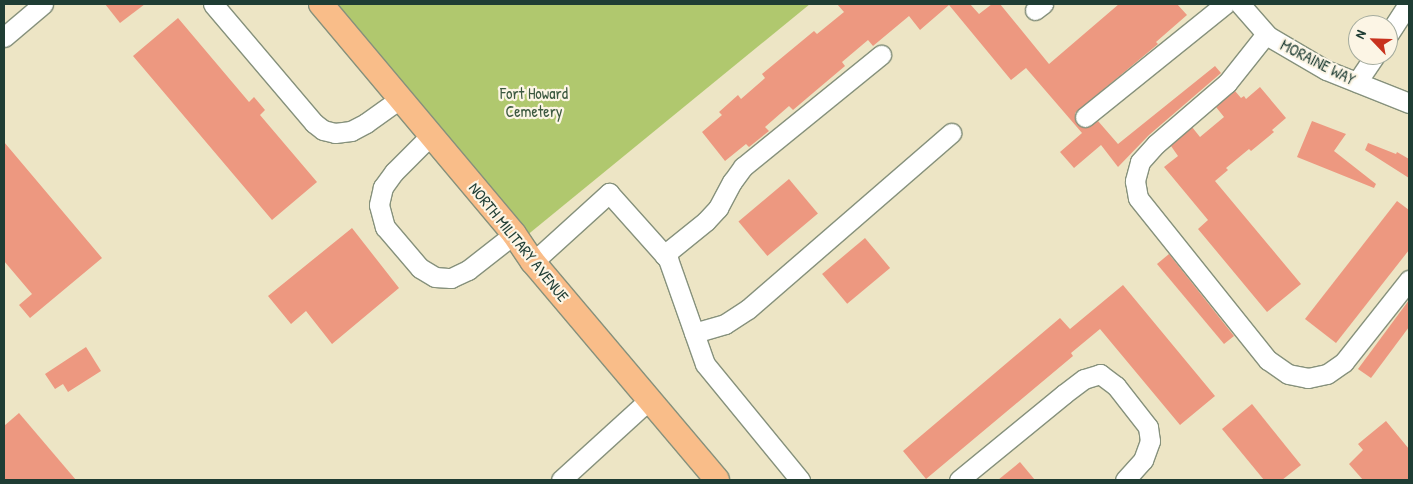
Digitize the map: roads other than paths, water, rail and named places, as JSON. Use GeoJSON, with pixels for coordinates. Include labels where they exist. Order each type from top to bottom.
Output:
{"type":"FeatureCollection","features":[{"type":"Feature","properties":{"kind":"main road","name":"NORTH MILITARY AVENUE"},"geometry":{"type":"LineString","coordinates":[[321,4],[432,134],[514,234],[533,262],[717,480]]}},
{"type":"Feature","properties":{"kind":"street"},"geometry":{"type":"LineString","coordinates":[[4,37],[43,4]]}},
{"type":"Feature","properties":{"kind":"street"},"geometry":{"type":"LineString","coordinates":[[213,4],[314,123],[323,130],[335,133],[351,130],[366,123],[401,98]]}},
{"type":"Feature","properties":{"kind":"street"},"geometry":{"type":"LineString","coordinates":[[1085,117],[1225,4]]}},
{"type":"Feature","properties":{"kind":"street","name":"MORAINE WAY"},"geometry":{"type":"LineString","coordinates":[[1240,4],[1266,34],[1326,70],[1409,104]]}},
{"type":"Feature","properties":{"kind":"street"},"geometry":{"type":"LineString","coordinates":[[1398,20],[1408,4]]}},
{"type":"Feature","properties":{"kind":"street"},"geometry":{"type":"LineString","coordinates":[[1266,34],[1227,83],[1156,144],[1140,162],[1134,181],[1138,198],[1268,360],[1288,374],[1308,378],[1327,374],[1344,362],[1409,280]]}},
{"type":"Feature","properties":{"kind":"street"},"geometry":{"type":"LineString","coordinates":[[664,255],[706,221],[718,208],[732,182],[743,167],[881,55]]}},
{"type":"Feature","properties":{"kind":"street"},"geometry":{"type":"LineString","coordinates":[[1357,82],[1368,65]]}},
{"type":"Feature","properties":{"kind":"street"},"geometry":{"type":"LineString","coordinates":[[694,333],[725,324],[748,309],[951,133]]}},
{"type":"Feature","properties":{"kind":"street"},"geometry":{"type":"LineString","coordinates":[[432,134],[394,172],[383,186],[379,205],[385,226],[420,268],[435,277],[451,278],[468,270],[514,234]]}},
{"type":"Feature","properties":{"kind":"street"},"geometry":{"type":"LineString","coordinates":[[533,262],[609,193],[668,259],[705,364],[800,480]]}},
{"type":"Feature","properties":{"kind":"street"},"geometry":{"type":"LineString","coordinates":[[959,480],[1064,394],[1084,379],[1100,374],[1116,386],[1148,427],[1150,442],[1143,460],[1125,480]]}},
{"type":"Feature","properties":{"kind":"street"},"geometry":{"type":"LineString","coordinates":[[561,480],[650,399]]}},
{"type":"Feature","properties":{"kind":"park label","name":"Fort Howard Cemetery"},"geometry":{"type":"Point","coordinates":[534,102]}}]}
